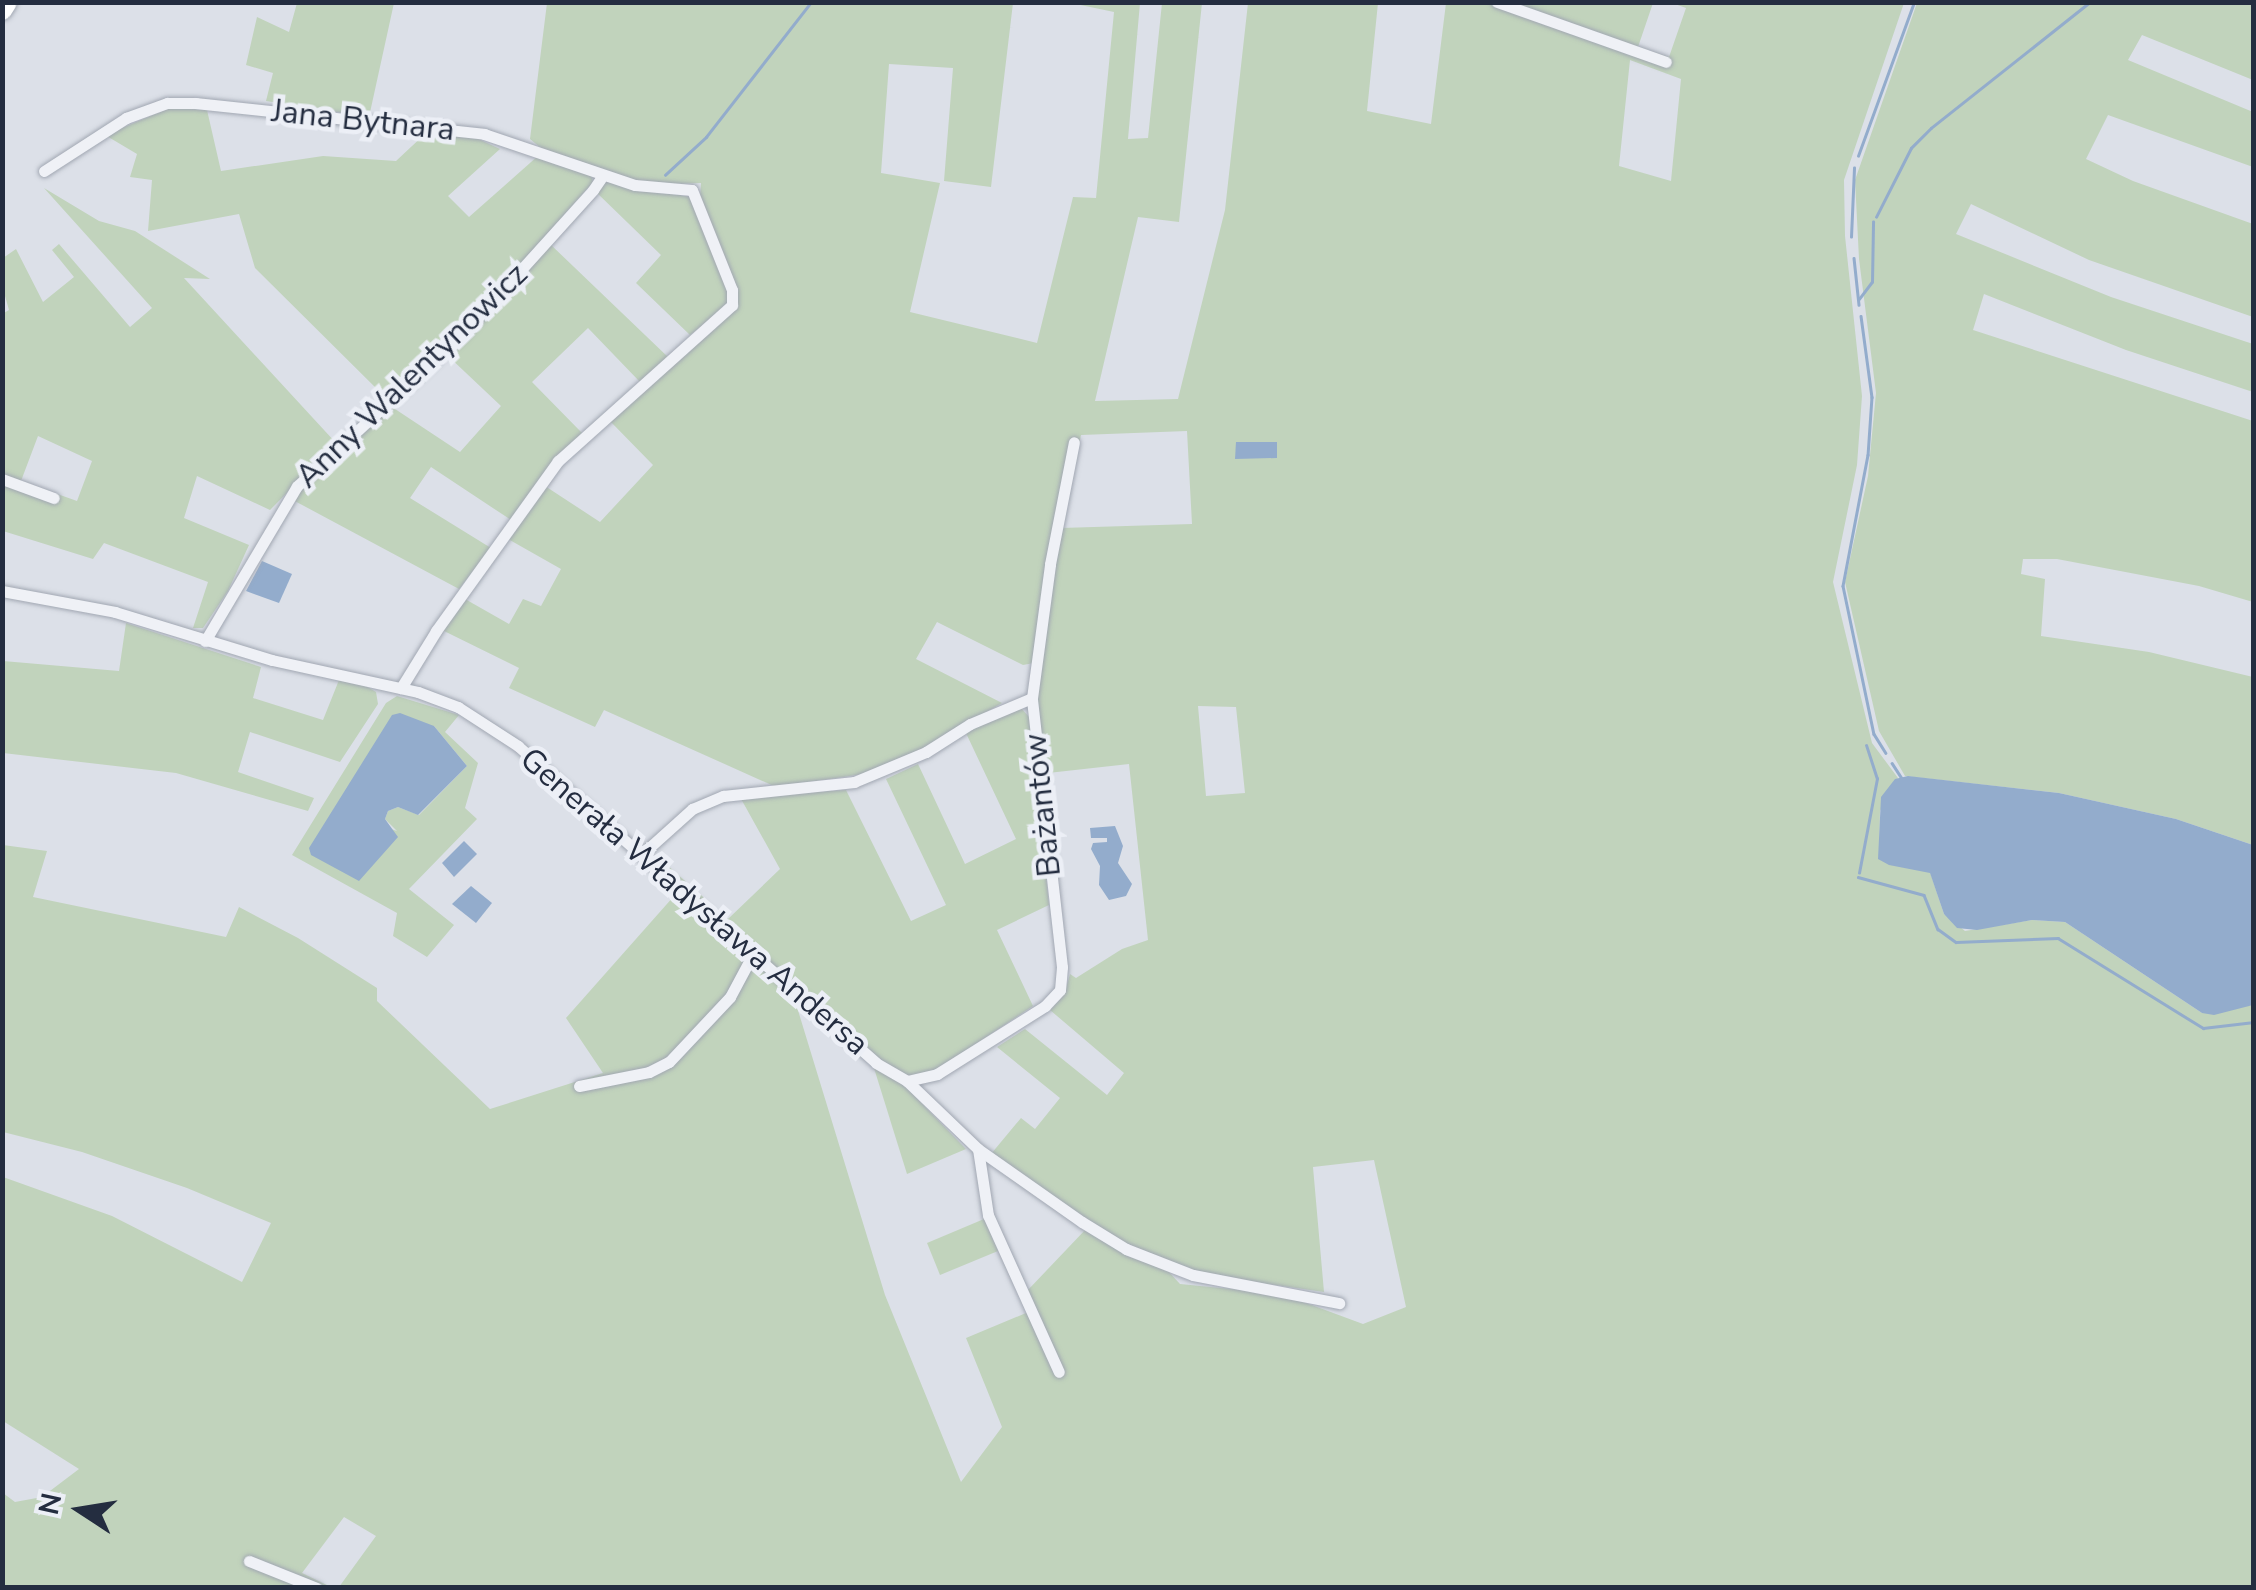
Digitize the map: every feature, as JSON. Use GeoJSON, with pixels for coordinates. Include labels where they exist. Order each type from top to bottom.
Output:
{"type":"FeatureCollection","features":[{"type":"Feature","properties":{"kind":"main road"},"geometry":{"type":"LineString","coordinates":[[2,10],[7,2]]}},
{"type":"Feature","properties":{"kind":"street"},"geometry":{"type":"LineString","coordinates":[[1497,2],[1666,62]]}},
{"type":"Feature","properties":{"kind":"street","name":"Jana Bytnara"},"geometry":{"type":"LineString","coordinates":[[44,171],[126,118],[180,102],[484,134],[645,188],[692,190],[732,290],[732,305],[558,462],[436,631],[401,688]]}},
{"type":"Feature","properties":{"kind":"street","name":"Anny Walentynowicz"},"geometry":{"type":"LineString","coordinates":[[205,640],[297,486],[462,336],[594,190],[602,174]]}},
{"type":"Feature","properties":{"kind":"street","name":"Bażantów"},"geometry":{"type":"LineString","coordinates":[[907,1082],[937,1074],[1045,1006],[1060,990],[1062,967],[1032,698],[1050,564],[1074,442]]}},
{"type":"Feature","properties":{"kind":"street"},"geometry":{"type":"LineString","coordinates":[[2,479],[54,498]]}},
{"type":"Feature","properties":{"kind":"street","name":"Generała Władysława Andersa"},"geometry":{"type":"LineString","coordinates":[[2,591],[115,612],[205,640],[401,688],[458,707],[496,730],[876,1063],[907,1082],[978,1149],[1093,1230],[1141,1256],[1210,1280],[1339,1304]]}},
{"type":"Feature","properties":{"kind":"street"},"geometry":{"type":"LineString","coordinates":[[641,855],[692,809],[723,796],[854,782],[926,752],[970,724],[1032,698]]}},
{"type":"Feature","properties":{"kind":"street"},"geometry":{"type":"LineString","coordinates":[[579,1086],[650,1072],[669,1062],[730,997],[753,954]]}},
{"type":"Feature","properties":{"kind":"street"},"geometry":{"type":"LineString","coordinates":[[978,1149],[988,1216],[1060,1372]]}},
{"type":"Feature","properties":{"kind":"street"},"geometry":{"type":"LineString","coordinates":[[249,1561],[317,1588]]}},
{"type":"Feature","properties":{"kind":"green space"},"geometry":{"type":"Polygon","coordinates":[[[297,3],[394,3],[369,117],[266,101],[273,73],[246,65],[257,17],[289,32],[297,3]]]}},
{"type":"Feature","properties":{"kind":"green space"},"geometry":{"type":"Polygon","coordinates":[[[547,3],[1013,3],[991,187],[944,181],[953,68],[889,64],[881,173],[940,183],[910,312],[1037,343],[1073,197],[1096,198],[1114,12],[1071,3],[1140,3],[1128,139],[1148,138],[1162,3],[1202,3],[1179,222],[1138,217],[1095,401],[1178,399],[1225,210],[1248,3],[1378,3],[1367,111],[1431,124],[1446,3],[1653,3],[1638,47],[1669,57],[1686,8],[1672,3],[1904,3],[1844,180],[1845,236],[1862,396],[1857,465],[1833,582],[1872,743],[1898,778],[1880,811],[1879,859],[1930,872],[1944,914],[1965,931],[2032,920],[2065,922],[2202,1013],[2253,1005],[2253,1587],[339,1587],[376,1536],[344,1517],[302,1573],[331,1587],[3,1587],[3,1493],[15,1502],[42,1497],[79,1469],[3,1421],[3,1177],[112,1216],[242,1282],[271,1223],[187,1188],[82,1152],[3,1132],[3,845],[47,851],[33,897],[226,937],[239,907],[298,938],[377,988],[377,1001],[490,1109],[603,1073],[566,1018],[674,896],[793,994],[885,1295],[961,1482],[1002,1427],[966,1338],[1026,1313],[1027,1291],[1086,1229],[1168,1271],[1180,1284],[1282,1294],[1363,1324],[1406,1307],[1374,1160],[1313,1167],[1324,1292],[1197,1274],[1113,1238],[991,1154],[1021,1118],[1035,1129],[1060,1098],[997,1047],[1025,1029],[1107,1095],[1124,1073],[1050,1010],[1064,995],[1070,974],[1076,978],[1122,949],[1148,940],[1129,764],[1048,773],[1037,692],[1039,662],[1023,665],[937,622],[916,659],[1002,703],[926,747],[863,774],[776,787],[604,710],[595,727],[509,688],[519,668],[442,630],[465,599],[509,624],[523,599],[541,606],[561,569],[508,539],[545,486],[600,522],[653,465],[609,420],[734,307],[700,198],[701,183],[647,185],[541,148],[530,139],[547,3]],[[1630,60],[1619,166],[1671,181],[1681,79],[1630,60]],[[1187,431],[1081,435],[1061,528],[1192,524],[1187,431]],[[1198,706],[1206,796],[1245,793],[1236,707],[1198,706]]]}},
{"type":"Feature","properties":{"kind":"green space"},"geometry":{"type":"Polygon","coordinates":[[[1917,3],[2253,3],[2253,80],[2142,35],[2128,60],[2253,112],[2253,167],[2108,115],[2086,159],[2133,181],[2253,224],[2253,317],[2089,260],[1971,204],[1956,234],[2111,297],[2253,344],[2253,392],[2126,350],[1984,294],[1973,330],[2253,421],[2253,602],[2199,586],[2057,559],[2023,559],[2021,574],[2045,579],[2041,636],[2149,652],[2253,677],[2253,845],[2176,819],[2059,793],[1905,776],[1879,731],[1845,582],[1868,476],[1876,393],[1859,259],[1855,180],[1917,3]]]}},
{"type":"Feature","properties":{"kind":"green space"},"geometry":{"type":"Polygon","coordinates":[[[170,108],[207,110],[221,171],[323,156],[396,161],[427,132],[472,136],[500,149],[448,196],[469,217],[539,155],[591,175],[593,182],[453,341],[387,399],[255,268],[239,214],[148,231],[152,180],[130,177],[137,154],[105,135],[170,108]]]}},
{"type":"Feature","properties":{"kind":"green space"},"geometry":{"type":"Polygon","coordinates":[[[607,181],[690,197],[730,292],[728,306],[690,335],[636,283],[661,255],[596,192],[607,181]]]}},
{"type":"Feature","properties":{"kind":"green space"},"geometry":{"type":"Polygon","coordinates":[[[44,188],[99,221],[135,231],[210,279],[184,278],[336,443],[270,510],[197,476],[184,518],[249,545],[228,591],[203,628],[193,628],[208,582],[104,543],[93,559],[3,531],[2,314],[9,310],[3,289],[3,258],[16,249],[43,302],[74,277],[52,250],[59,244],[130,327],[152,308],[44,188]],[[38,436],[21,481],[77,501],[92,461],[38,436]]]}},
{"type":"Feature","properties":{"kind":"green space"},"geometry":{"type":"Polygon","coordinates":[[[550,244],[669,358],[640,382],[588,328],[532,382],[583,434],[511,520],[431,467],[410,498],[491,548],[459,589],[291,499],[392,407],[460,452],[501,406],[447,355],[550,244]]]}},
{"type":"Feature","properties":{"kind":"green space"},"geometry":{"type":"Polygon","coordinates":[[[126,623],[261,667],[253,698],[323,720],[339,680],[376,692],[378,704],[340,762],[250,732],[238,772],[314,798],[308,811],[176,773],[3,753],[3,661],[119,671],[126,623]]]}},
{"type":"Feature","properties":{"kind":"green space"},"geometry":{"type":"Polygon","coordinates":[[[397,696],[459,715],[445,732],[478,763],[465,808],[477,819],[409,889],[454,925],[427,957],[393,936],[397,913],[292,855],[386,703],[397,696]],[[434,726],[346,792],[333,810],[397,831],[385,819],[388,811],[398,807],[419,815],[467,766],[434,726]]]}},
{"type":"Feature","properties":{"kind":"green space"},"geometry":{"type":"Polygon","coordinates":[[[1021,708],[1030,718],[1049,905],[997,930],[1033,1006],[935,1071],[916,1078],[889,1070],[657,861],[658,857],[728,919],[780,869],[740,797],[846,790],[911,921],[946,905],[886,779],[918,764],[965,864],[1016,839],[965,731],[1021,708]]]}},
{"type":"Feature","properties":{"kind":"green space"},"geometry":{"type":"Polygon","coordinates":[[[873,1065],[903,1084],[966,1149],[907,1174],[873,1065]]]}},
{"type":"Feature","properties":{"kind":"green space"},"geometry":{"type":"Polygon","coordinates":[[[984,1219],[998,1251],[940,1275],[927,1243],[984,1219]]]}},
{"type":"Feature","properties":{"kind":"water"},"geometry":{"type":"Polygon","coordinates":[[[1236,442],[1277,442],[1277,458],[1235,459],[1236,442]]]}},
{"type":"Feature","properties":{"kind":"water"},"geometry":{"type":"Polygon","coordinates":[[[262,561],[292,574],[279,603],[246,591],[262,561]]]}},
{"type":"Feature","properties":{"kind":"water"},"geometry":{"type":"Polygon","coordinates":[[[400,713],[434,726],[467,766],[418,815],[398,807],[388,811],[385,819],[398,837],[359,881],[311,855],[309,848],[392,715],[400,713]]]}},
{"type":"Feature","properties":{"kind":"water"},"geometry":{"type":"Polygon","coordinates":[[[1908,776],[2059,793],[2176,819],[2253,845],[2253,1005],[2214,1015],[2202,1013],[2065,922],[2032,920],[1977,930],[1957,928],[1944,914],[1930,873],[1878,859],[1881,797],[1895,779],[1908,776]]]}},
{"type":"Feature","properties":{"kind":"water"},"geometry":{"type":"Polygon","coordinates":[[[1115,826],[1123,846],[1118,863],[1132,884],[1126,896],[1109,900],[1099,885],[1100,866],[1091,849],[1093,843],[1107,842],[1107,838],[1091,838],[1090,828],[1115,826]]]}},
{"type":"Feature","properties":{"kind":"water"},"geometry":{"type":"Polygon","coordinates":[[[464,841],[477,854],[454,877],[442,863],[464,841]]]}},
{"type":"Feature","properties":{"kind":"water"},"geometry":{"type":"Polygon","coordinates":[[[471,886],[492,903],[476,923],[452,904],[471,886]]]}},
{"type":"Feature","properties":{"kind":"waterway"},"geometry":{"type":"LineString","coordinates":[[665,175],[706,137],[811,2]]}},
{"type":"Feature","properties":{"kind":"waterway"},"geometry":{"type":"LineString","coordinates":[[1858,156],[1914,2]]}},
{"type":"Feature","properties":{"kind":"waterway"},"geometry":{"type":"LineString","coordinates":[[1876,217],[1911,148],[2090,2]]}},
{"type":"Feature","properties":{"kind":"waterway"},"geometry":{"type":"LineString","coordinates":[[1851,237],[1854,168]]}},
{"type":"Feature","properties":{"kind":"waterway"},"geometry":{"type":"LineString","coordinates":[[1859,299],[1872,282],[1873,222]]}},
{"type":"Feature","properties":{"kind":"waterway"},"geometry":{"type":"LineString","coordinates":[[1854,258],[1859,305]]}},
{"type":"Feature","properties":{"kind":"waterway"},"geometry":{"type":"LineString","coordinates":[[1861,316],[1872,397],[1868,455],[1843,586],[1874,734],[1886,753]]}},
{"type":"Feature","properties":{"kind":"waterway"},"geometry":{"type":"LineString","coordinates":[[1859,873],[1877,779],[1866,746]]}},
{"type":"Feature","properties":{"kind":"waterway"},"geometry":{"type":"LineString","coordinates":[[1892,763],[1901,777]]}},
{"type":"Feature","properties":{"kind":"waterway"},"geometry":{"type":"LineString","coordinates":[[1858,877],[1924,895],[1938,929],[1956,942],[2058,938],[2203,1028],[2254,1022]]}}]}
